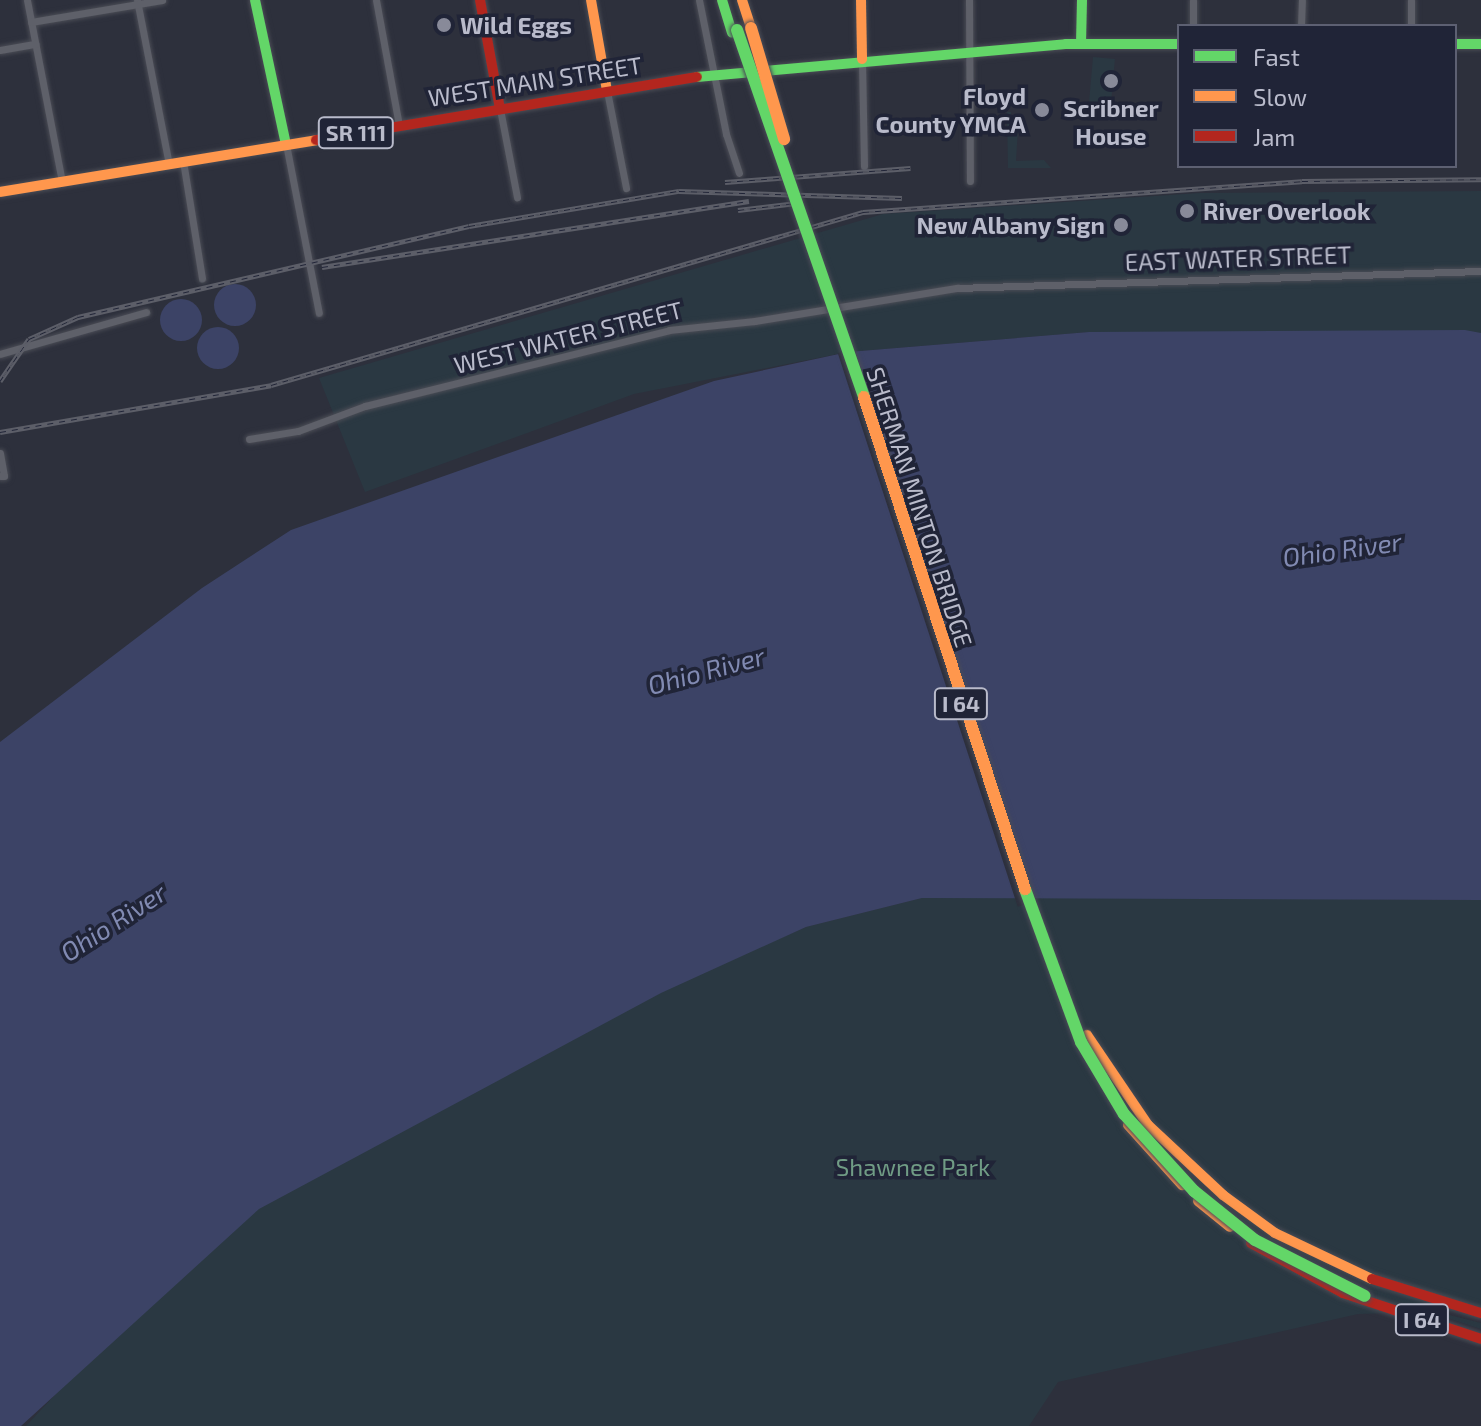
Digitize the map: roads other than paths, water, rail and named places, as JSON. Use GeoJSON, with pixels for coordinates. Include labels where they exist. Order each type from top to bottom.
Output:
{"type":"FeatureCollection","features":[{"type":"Feature","properties":{"kind":"main road"},"geometry":{"type":"LineString","coordinates":[[255,0],[286,144]]}},
{"type":"Feature","properties":{"kind":"main road"},"geometry":{"type":"LineString","coordinates":[[480,0],[500,109]]}},
{"type":"Feature","properties":{"kind":"main road"},"geometry":{"type":"LineString","coordinates":[[591,0],[607,91]]}},
{"type":"Feature","properties":{"kind":"main road","name":"I 64"},"geometry":{"type":"LineString","coordinates":[[724,0],[734,31]]}},
{"type":"Feature","properties":{"kind":"main road","name":"SHERMAN MINTON BRIDGE"},"geometry":{"type":"LineString","coordinates":[[742,0],[820,267],[1022,894],[1072,1011],[1148,1125],[1223,1195],[1324,1259],[1428,1299],[1481,1313]]}},
{"type":"Feature","properties":{"kind":"main road"},"geometry":{"type":"LineString","coordinates":[[861,0],[862,59]]}},
{"type":"Feature","properties":{"kind":"main road"},"geometry":{"type":"LineString","coordinates":[[1076,44],[1082,0]]}},
{"type":"Feature","properties":{"kind":"main road"},"geometry":{"type":"LineString","coordinates":[[734,31],[828,287],[1057,985],[1081,1042],[1124,1114],[1194,1191],[1267,1248],[1364,1298],[1481,1337]]}},
{"type":"Feature","properties":{"kind":"main road","name":"SHERMAN MINTON BRIDGE"},"geometry":{"type":"LineString","coordinates":[[734,31],[803,216],[1023,899],[1074,1037],[1136,1136],[1199,1202],[1276,1259],[1364,1298]]}},
{"type":"Feature","properties":{"kind":"main road","name":"WEST MAIN STREET"},"geometry":{"type":"LineString","coordinates":[[0,192],[712,74],[862,59],[1076,44],[1177,44]]}},
{"type":"Feature","properties":{"kind":"main road"},"geometry":{"type":"LineString","coordinates":[[1457,44],[1481,44]]}},
{"type":"Feature","properties":{"kind":"street"},"geometry":{"type":"LineString","coordinates":[[27,0],[62,181]]}},
{"type":"Feature","properties":{"kind":"street"},"geometry":{"type":"LineString","coordinates":[[31,22],[162,0]]}},
{"type":"Feature","properties":{"kind":"street"},"geometry":{"type":"LineString","coordinates":[[376,0],[399,125]]}},
{"type":"Feature","properties":{"kind":"street"},"geometry":{"type":"LineString","coordinates":[[699,0],[712,74],[739,173]]}},
{"type":"Feature","properties":{"kind":"street"},"geometry":{"type":"LineString","coordinates":[[969,0],[970,181]]}},
{"type":"Feature","properties":{"kind":"street"},"geometry":{"type":"LineString","coordinates":[[1193,0],[1193,24]]}},
{"type":"Feature","properties":{"kind":"street"},"geometry":{"type":"LineString","coordinates":[[1301,24],[1302,0]]}},
{"type":"Feature","properties":{"kind":"street"},"geometry":{"type":"LineString","coordinates":[[1411,0],[1411,24]]}},
{"type":"Feature","properties":{"kind":"street"},"geometry":{"type":"LineString","coordinates":[[138,2],[169,164]]}},
{"type":"Feature","properties":{"kind":"street"},"geometry":{"type":"LineString","coordinates":[[0,50],[35,44]]}},
{"type":"Feature","properties":{"kind":"street"},"geometry":{"type":"LineString","coordinates":[[862,59],[864,166]]}},
{"type":"Feature","properties":{"kind":"street"},"geometry":{"type":"LineString","coordinates":[[607,91],[626,188]]}},
{"type":"Feature","properties":{"kind":"street"},"geometry":{"type":"LineString","coordinates":[[500,109],[517,197]]}},
{"type":"Feature","properties":{"kind":"street"},"geometry":{"type":"LineString","coordinates":[[286,144],[319,313]]}},
{"type":"Feature","properties":{"kind":"street"},"geometry":{"type":"LineString","coordinates":[[183,161],[202,278]]}},
{"type":"Feature","properties":{"kind":"street","name":"EAST WATER STREET"},"geometry":{"type":"LineString","coordinates":[[997,286],[1481,271]]}},
{"type":"Feature","properties":{"kind":"street"},"geometry":{"type":"LineString","coordinates":[[1180,288],[1187,279]]}},
{"type":"Feature","properties":{"kind":"street","name":"WEST WATER STREET"},"geometry":{"type":"LineString","coordinates":[[249,439],[298,431],[365,406],[669,330],[997,286]]}},
{"type":"Feature","properties":{"kind":"street"},"geometry":{"type":"LineString","coordinates":[[0,354],[146,312]]}},
{"type":"Feature","properties":{"kind":"street"},"geometry":{"type":"LineString","coordinates":[[0,453],[2,476]]}},
{"type":"Feature","properties":{"kind":"water"},"geometry":{"type":"Polygon","coordinates":[[[235,284],[250,290],[256,305],[250,320],[235,326],[220,320],[214,305],[220,290],[235,284]]]}},
{"type":"Feature","properties":{"kind":"water"},"geometry":{"type":"Polygon","coordinates":[[[181,299],[196,305],[202,320],[196,335],[181,341],[166,335],[160,320],[166,305],[181,299]]]}},
{"type":"Feature","properties":{"kind":"water"},"geometry":{"type":"Polygon","coordinates":[[[218,327],[233,333],[239,348],[233,363],[218,369],[203,363],[197,348],[203,333],[218,327]]]}},
{"type":"Feature","properties":{"kind":"water","name":"Ohio River"},"geometry":{"type":"Polygon","coordinates":[[[1465,330],[1481,333],[1481,900],[922,898],[806,927],[661,993],[259,1209],[21,1426],[0,1426],[0,742],[202,588],[291,530],[714,381],[848,352],[1089,332],[1465,330]]]}},
{"type":"Feature","properties":{"kind":"railway"},"geometry":{"type":"LineString","coordinates":[[725,182],[910,168]]}},
{"type":"Feature","properties":{"kind":"railway"},"geometry":{"type":"LineString","coordinates":[[0,432],[271,385],[863,212],[1302,181],[1481,179]]}},
{"type":"Feature","properties":{"kind":"railway"},"geometry":{"type":"LineString","coordinates":[[0,381],[29,339],[78,317],[469,226],[679,191],[902,198]]}},
{"type":"Feature","properties":{"kind":"railway"},"geometry":{"type":"LineString","coordinates":[[322,267],[749,201]]}},
{"type":"Feature","properties":{"kind":"railway"},"geometry":{"type":"LineString","coordinates":[[738,210],[797,203]]}},
{"type":"Feature","properties":{"kind":"place","name":"Wild Eggs"},"geometry":{"type":"Point","coordinates":[444,25]}},
{"type":"Feature","properties":{"kind":"place","name":"Scribner House"},"geometry":{"type":"Point","coordinates":[1111,81]}},
{"type":"Feature","properties":{"kind":"place","name":"Floyd County YMCA"},"geometry":{"type":"Point","coordinates":[1042,110]}},
{"type":"Feature","properties":{"kind":"place","name":"River Overlook"},"geometry":{"type":"Point","coordinates":[1187,211]}},
{"type":"Feature","properties":{"kind":"place","name":"New Albany Sign"},"geometry":{"type":"Point","coordinates":[1121,225]}},
{"type":"Feature","properties":{"kind":"park label","name":"Shawnee Park"},"geometry":{"type":"Point","coordinates":[913,1167]}}]}
